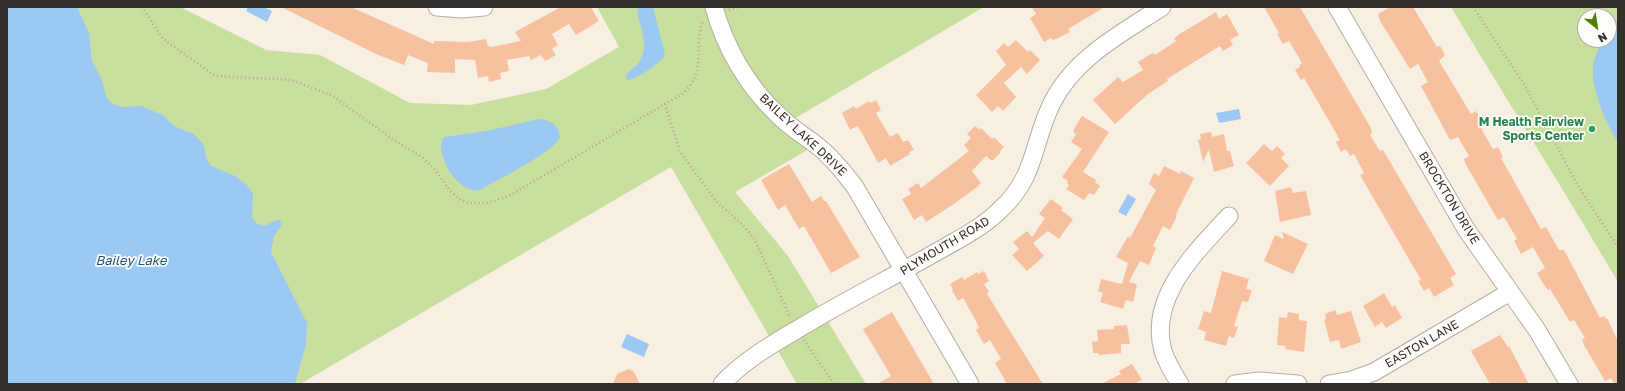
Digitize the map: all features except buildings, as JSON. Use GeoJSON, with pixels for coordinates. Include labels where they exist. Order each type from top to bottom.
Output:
{"type":"FeatureCollection","features":[{"type":"Feature","properties":{"kind":"street"},"geometry":{"type":"LineString","coordinates":[[437,7],[462,9],[484,7]]}},
{"type":"Feature","properties":{"kind":"street","name":"PLYMOUTH ROAD"},"geometry":{"type":"LineString","coordinates":[[722,384],[754,356],[856,295],[904,271],[977,228],[1002,208],[1016,192],[1026,176],[1035,155],[1048,110],[1067,78],[1095,53],[1162,7]]}},
{"type":"Feature","properties":{"kind":"street","name":"BROCKTON DRIVE"},"geometry":{"type":"LineString","coordinates":[[1337,7],[1466,229],[1537,330],[1569,384]]}},
{"type":"Feature","properties":{"kind":"street","name":"BAILEY LAKE DRIVE"},"geometry":{"type":"LineString","coordinates":[[716,12],[720,26],[734,56],[757,92],[779,116],[824,152],[847,176],[970,384]]}},
{"type":"Feature","properties":{"kind":"street"},"geometry":{"type":"LineString","coordinates":[[1180,384],[1168,363],[1162,343],[1160,329],[1164,307],[1185,267],[1229,216]]}},
{"type":"Feature","properties":{"kind":"street","name":"EASTON LANE"},"geometry":{"type":"LineString","coordinates":[[1329,384],[1352,380],[1374,372],[1510,292]]}},
{"type":"Feature","properties":{"kind":"street"},"geometry":{"type":"LineString","coordinates":[[1235,384],[1259,381],[1298,384]]}},
{"type":"Feature","properties":{"kind":"path"},"geometry":{"type":"LineString","coordinates":[[142,7],[163,39],[189,60],[215,76],[292,80],[333,96],[395,141],[422,157],[432,167],[454,195],[468,203],[487,203],[509,196],[682,94],[695,79],[698,68],[702,25],[716,12],[739,7]]}},
{"type":"Feature","properties":{"kind":"path"},"geometry":{"type":"LineString","coordinates":[[1473,7],[1524,84],[1569,172],[1618,247]]}},
{"type":"Feature","properties":{"kind":"path"},"geometry":{"type":"LineString","coordinates":[[665,104],[680,152],[719,205],[742,224],[755,240],[782,303],[797,330],[834,384]]}},
{"type":"Feature","properties":{"kind":"green space"},"geometry":{"type":"Polygon","coordinates":[[[7,7],[180,7],[266,50],[320,55],[410,103],[471,105],[546,89],[619,47],[597,7],[984,7],[787,123],[816,145],[735,192],[788,256],[866,384],[797,384],[671,167],[300,384],[7,384],[7,7]]]}},
{"type":"Feature","properties":{"kind":"green space"},"geometry":{"type":"Polygon","coordinates":[[[1451,7],[1618,7],[1618,282],[1451,7]]]}},
{"type":"Feature","properties":{"kind":"water","name":"Bailey Lake"},"geometry":{"type":"Polygon","coordinates":[[[7,7],[77,7],[89,33],[92,61],[102,80],[106,97],[112,104],[122,107],[141,106],[163,115],[174,126],[194,134],[204,145],[206,158],[211,166],[235,176],[247,185],[253,194],[252,217],[256,223],[264,226],[279,219],[282,225],[274,236],[271,252],[307,323],[306,344],[295,384],[7,384],[7,7]]]}},
{"type":"Feature","properties":{"kind":"water"},"geometry":{"type":"Polygon","coordinates":[[[248,7],[263,7],[272,11],[267,22],[246,11],[248,7]]]}},
{"type":"Feature","properties":{"kind":"water"},"geometry":{"type":"Polygon","coordinates":[[[637,7],[653,7],[665,54],[659,62],[648,70],[627,80],[626,75],[639,62],[644,49],[643,35],[637,7]]]}},
{"type":"Feature","properties":{"kind":"water"},"geometry":{"type":"Polygon","coordinates":[[[1618,21],[1618,142],[1600,106],[1594,85],[1593,75],[1594,60],[1599,48],[1617,48],[1618,21]]]}},
{"type":"Feature","properties":{"kind":"water"},"geometry":{"type":"Polygon","coordinates":[[[1239,109],[1241,119],[1219,123],[1216,113],[1239,109]]]}},
{"type":"Feature","properties":{"kind":"water"},"geometry":{"type":"Polygon","coordinates":[[[540,119],[551,122],[558,130],[560,137],[555,144],[524,166],[480,190],[471,190],[462,185],[448,169],[441,150],[441,142],[444,137],[486,131],[540,119]]]}},
{"type":"Feature","properties":{"kind":"water"},"geometry":{"type":"Polygon","coordinates":[[[1128,194],[1136,199],[1126,216],[1118,212],[1128,194]]]}},
{"type":"Feature","properties":{"kind":"water"},"geometry":{"type":"Polygon","coordinates":[[[627,334],[649,344],[644,357],[621,347],[627,334]]]}},
{"type":"Feature","properties":{"kind":"place","name":"M Health Fairview Sports Center"},"geometry":{"type":"Point","coordinates":[1592,129]}}]}
